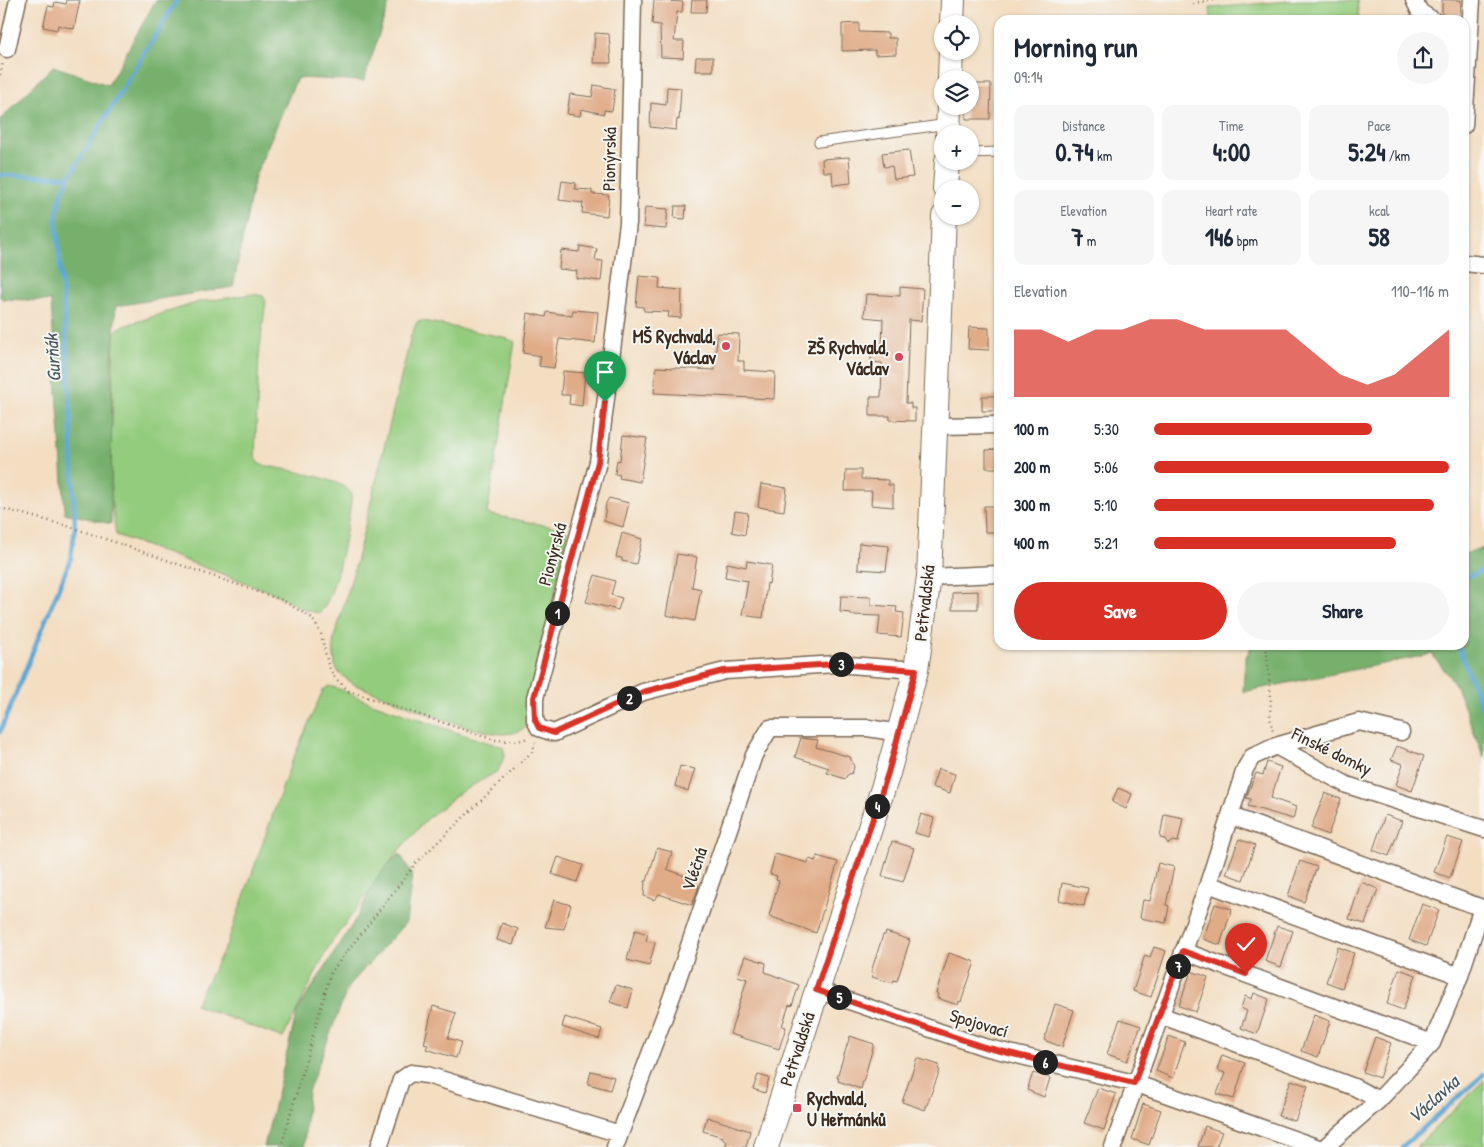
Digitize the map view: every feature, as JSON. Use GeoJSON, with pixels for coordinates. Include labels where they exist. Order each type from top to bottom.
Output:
{"type":"FeatureCollection","features":[{"type":"Feature","properties":{"kind":"street"},"geometry":{"type":"LineString","coordinates":[[7,49],[18,0]]}},
{"type":"Feature","properties":{"kind":"street","name":"Pionýrská"},"geometry":{"type":"LineString","coordinates":[[633,0],[628,223],[598,462],[534,698],[535,720],[539,728],[554,733],[643,692],[724,671],[836,664],[916,670]]}},
{"type":"Feature","properties":{"kind":"street"},"geometry":{"type":"LineString","coordinates":[[952,15],[953,0]]}},
{"type":"Feature","properties":{"kind":"street"},"geometry":{"type":"LineString","coordinates":[[1414,0],[1420,12],[1424,15]]}},
{"type":"Feature","properties":{"kind":"street"},"geometry":{"type":"LineString","coordinates":[[1469,57],[1472,16]]}},
{"type":"Feature","properties":{"kind":"street","name":"Petřvaldská"},"geometry":{"type":"LineString","coordinates":[[766,1147],[900,733],[916,670],[929,577],[944,225]]}},
{"type":"Feature","properties":{"kind":"street"},"geometry":{"type":"LineString","coordinates":[[1469,264],[1484,265]]}},
{"type":"Feature","properties":{"kind":"street"},"geometry":{"type":"LineString","coordinates":[[935,426],[994,425]]}},
{"type":"Feature","properties":{"kind":"street"},"geometry":{"type":"LineString","coordinates":[[929,577],[994,574]]}},
{"type":"Feature","properties":{"kind":"street"},"geometry":{"type":"LineString","coordinates":[[1276,746],[1359,722],[1401,732]]}},
{"type":"Feature","properties":{"kind":"street","name":"Vléčná"},"geometry":{"type":"LineString","coordinates":[[618,1141],[672,996],[754,755],[770,728],[868,728],[900,733]]}},
{"type":"Feature","properties":{"kind":"street","name":"Finské domky"},"geometry":{"type":"LineString","coordinates":[[1113,1147],[1134,1083],[1208,884],[1245,769],[1252,757],[1276,746],[1347,785],[1484,829]]}},
{"type":"Feature","properties":{"kind":"street"},"geometry":{"type":"LineString","coordinates":[[1231,816],[1483,906],[1460,976],[1432,1043],[1379,1100],[1325,1147]]}},
{"type":"Feature","properties":{"kind":"street"},"geometry":{"type":"LineString","coordinates":[[1208,884],[1460,976]]}},
{"type":"Feature","properties":{"kind":"street"},"geometry":{"type":"LineString","coordinates":[[1183,951],[1432,1043]]}},
{"type":"Feature","properties":{"kind":"street","name":"Spojovací"},"geometry":{"type":"LineString","coordinates":[[816,990],[984,1047],[1134,1083]]}},
{"type":"Feature","properties":{"kind":"street"},"geometry":{"type":"LineString","coordinates":[[1160,1015],[1354,1087],[1379,1100]]}},
{"type":"Feature","properties":{"kind":"street"},"geometry":{"type":"LineString","coordinates":[[379,1147],[401,1080],[411,1073],[427,1075],[618,1141]]}},
{"type":"Feature","properties":{"kind":"street"},"geometry":{"type":"LineString","coordinates":[[1134,1083],[1316,1147]]}},
{"type":"Feature","properties":{"kind":"lane"},"geometry":{"type":"LineString","coordinates":[[819,142],[948,121]]}},
{"type":"Feature","properties":{"kind":"lane"},"geometry":{"type":"LineString","coordinates":[[979,152],[994,152]]}},
{"type":"Feature","properties":{"kind":"path"},"geometry":{"type":"LineString","coordinates":[[1193,2],[1215,0]]}},
{"type":"Feature","properties":{"kind":"path"},"geometry":{"type":"LineString","coordinates":[[0,508],[68,526],[282,600],[312,618],[321,634],[328,665],[335,678],[350,691],[494,740],[518,741],[531,737]]}},
{"type":"Feature","properties":{"kind":"path"},"geometry":{"type":"LineString","coordinates":[[1266,650],[1271,697],[1270,717],[1276,746]]}},
{"type":"Feature","properties":{"kind":"path"},"geometry":{"type":"LineString","coordinates":[[280,1147],[331,972],[418,862],[533,751],[537,735]]}},
{"type":"Feature","properties":{"kind":"green space"},"geometry":{"type":"Polygon","coordinates":[[[156,0],[390,0],[364,81],[297,78],[255,176],[233,287],[116,306],[112,360],[111,524],[65,513],[51,301],[3,299],[0,297],[0,120],[53,66],[108,85],[156,0]]]}},
{"type":"Feature","properties":{"kind":"green space"},"geometry":{"type":"Polygon","coordinates":[[[1299,0],[1357,0],[1358,15],[1211,15],[1210,8],[1299,0]]]}},
{"type":"Feature","properties":{"kind":"green space"},"geometry":{"type":"Polygon","coordinates":[[[253,294],[263,296],[266,301],[259,354],[255,457],[259,464],[323,478],[345,488],[352,494],[341,558],[331,593],[325,606],[319,613],[305,610],[274,593],[116,535],[110,488],[114,333],[120,327],[199,302],[253,294]]]}},
{"type":"Feature","properties":{"kind":"green space"},"geometry":{"type":"Polygon","coordinates":[[[423,321],[503,337],[515,342],[487,514],[560,528],[568,532],[526,726],[520,731],[507,734],[498,734],[459,724],[355,685],[340,674],[335,666],[333,643],[356,563],[411,336],[417,322],[423,321]]]}},
{"type":"Feature","properties":{"kind":"green space"},"geometry":{"type":"Polygon","coordinates":[[[1484,548],[1484,758],[1455,684],[1432,654],[1243,692],[1245,659],[1250,650],[1469,650],[1469,552],[1484,548]]]}},
{"type":"Feature","properties":{"kind":"green space"},"geometry":{"type":"Polygon","coordinates":[[[329,686],[422,721],[503,747],[505,755],[498,771],[461,792],[427,819],[400,849],[329,946],[283,1038],[195,1005],[227,944],[290,766],[323,690],[329,686]]]}},
{"type":"Feature","properties":{"kind":"green space"},"geometry":{"type":"Polygon","coordinates":[[[400,854],[412,874],[406,922],[348,987],[308,1092],[304,1147],[264,1147],[297,1011],[357,917],[375,881],[389,863],[400,854]]]}},
{"type":"Feature","properties":{"kind":"green space"},"geometry":{"type":"Polygon","coordinates":[[[1484,1080],[1484,1147],[1416,1147],[1484,1080]]]}},
{"type":"Feature","properties":{"kind":"building"},"geometry":{"type":"Polygon","coordinates":[[[67,0],[80,0],[74,29],[58,25],[57,30],[43,27],[48,6],[54,7],[55,2],[66,4],[67,0]]]}},
{"type":"Feature","properties":{"kind":"building"},"geometry":{"type":"Polygon","coordinates":[[[654,0],[683,2],[682,12],[677,12],[674,41],[684,41],[683,58],[661,57],[660,25],[652,24],[654,0]]]}},
{"type":"Feature","properties":{"kind":"building"},"geometry":{"type":"Polygon","coordinates":[[[692,0],[707,0],[706,12],[691,12],[692,0]]]}},
{"type":"Feature","properties":{"kind":"building"},"geometry":{"type":"Polygon","coordinates":[[[1442,0],[1461,0],[1460,15],[1442,15],[1442,0]]]}},
{"type":"Feature","properties":{"kind":"building"},"geometry":{"type":"Polygon","coordinates":[[[859,23],[859,32],[888,33],[888,38],[896,38],[896,54],[875,55],[875,50],[842,51],[842,24],[859,23]]]}},
{"type":"Feature","properties":{"kind":"building"},"geometry":{"type":"Polygon","coordinates":[[[595,33],[609,34],[611,63],[593,63],[595,33]]]}},
{"type":"Feature","properties":{"kind":"building"},"geometry":{"type":"Polygon","coordinates":[[[696,57],[713,57],[713,71],[695,71],[696,57]]]}},
{"type":"Feature","properties":{"kind":"building"},"geometry":{"type":"Polygon","coordinates":[[[979,84],[991,84],[990,119],[966,119],[966,115],[979,115],[979,84]]]}},
{"type":"Feature","properties":{"kind":"building"},"geometry":{"type":"Polygon","coordinates":[[[594,85],[615,89],[612,111],[604,110],[604,114],[581,109],[580,116],[567,114],[570,94],[592,97],[594,85]]]}},
{"type":"Feature","properties":{"kind":"building"},"geometry":{"type":"Polygon","coordinates":[[[667,87],[681,88],[679,120],[677,119],[676,130],[650,127],[651,103],[666,105],[667,87]]]}},
{"type":"Feature","properties":{"kind":"building"},"geometry":{"type":"Polygon","coordinates":[[[909,150],[913,177],[894,179],[892,166],[884,167],[882,153],[909,150]]]}},
{"type":"Feature","properties":{"kind":"building"},"geometry":{"type":"Polygon","coordinates":[[[849,157],[851,183],[833,185],[832,172],[823,172],[822,159],[849,157]]]}},
{"type":"Feature","properties":{"kind":"building"},"geometry":{"type":"Polygon","coordinates":[[[562,181],[576,183],[575,189],[592,190],[592,194],[609,195],[607,216],[582,213],[583,203],[559,200],[562,181]]]}},
{"type":"Feature","properties":{"kind":"building"},"geometry":{"type":"Polygon","coordinates":[[[675,206],[686,206],[685,219],[674,218],[675,206]]]}},
{"type":"Feature","properties":{"kind":"building"},"geometry":{"type":"Polygon","coordinates":[[[645,207],[668,209],[666,229],[643,227],[645,207]]]}},
{"type":"Feature","properties":{"kind":"building"},"geometry":{"type":"Polygon","coordinates":[[[580,246],[597,249],[595,260],[603,261],[601,281],[576,278],[577,271],[559,269],[561,250],[579,252],[580,246]]]}},
{"type":"Feature","properties":{"kind":"building"},"geometry":{"type":"Polygon","coordinates":[[[639,276],[660,278],[659,288],[682,290],[681,318],[668,317],[669,312],[644,311],[643,307],[636,306],[639,276]]]}},
{"type":"Feature","properties":{"kind":"building"},"geometry":{"type":"Polygon","coordinates":[[[900,287],[923,289],[921,321],[909,320],[906,403],[911,403],[911,408],[915,408],[915,421],[890,420],[890,416],[870,416],[870,397],[881,397],[882,363],[871,362],[871,347],[882,347],[883,319],[864,317],[866,294],[900,296],[900,287]]]}},
{"type":"Feature","properties":{"kind":"building"},"geometry":{"type":"Polygon","coordinates":[[[573,310],[598,312],[595,343],[559,339],[554,368],[539,366],[541,356],[523,353],[528,313],[546,317],[547,312],[572,316],[573,310]]]}},
{"type":"Feature","properties":{"kind":"building"},"geometry":{"type":"Polygon","coordinates":[[[969,327],[989,328],[989,350],[968,349],[969,327]]]}},
{"type":"Feature","properties":{"kind":"building"},"geometry":{"type":"Polygon","coordinates":[[[717,333],[739,334],[738,361],[744,361],[744,370],[775,372],[774,399],[654,393],[656,367],[715,370],[717,333]]]}},
{"type":"Feature","properties":{"kind":"building"},"geometry":{"type":"Polygon","coordinates":[[[563,371],[585,373],[582,406],[569,404],[570,395],[561,395],[563,371]]]}},
{"type":"Feature","properties":{"kind":"building"},"geometry":{"type":"Polygon","coordinates":[[[982,396],[994,396],[994,411],[982,411],[982,396]]]}},
{"type":"Feature","properties":{"kind":"building"},"geometry":{"type":"Polygon","coordinates":[[[623,435],[647,438],[640,482],[619,478],[620,475],[615,474],[617,460],[620,461],[623,435]]]}},
{"type":"Feature","properties":{"kind":"building"},"geometry":{"type":"Polygon","coordinates":[[[994,449],[994,468],[986,468],[986,450],[994,449]]]}},
{"type":"Feature","properties":{"kind":"building"},"geometry":{"type":"Polygon","coordinates":[[[846,470],[861,470],[861,479],[888,480],[888,485],[893,485],[893,507],[871,505],[872,491],[845,491],[846,470]]]}},
{"type":"Feature","properties":{"kind":"building"},"geometry":{"type":"Polygon","coordinates":[[[761,484],[787,488],[784,511],[758,507],[761,484]]]}},
{"type":"Feature","properties":{"kind":"building"},"geometry":{"type":"Polygon","coordinates":[[[609,498],[629,503],[623,527],[604,521],[606,503],[609,498]]]}},
{"type":"Feature","properties":{"kind":"building"},"geometry":{"type":"Polygon","coordinates":[[[984,506],[994,506],[994,532],[985,532],[984,506]]]}},
{"type":"Feature","properties":{"kind":"building"},"geometry":{"type":"Polygon","coordinates":[[[735,511],[748,513],[745,535],[732,532],[735,511]]]}},
{"type":"Feature","properties":{"kind":"building"},"geometry":{"type":"Polygon","coordinates":[[[622,533],[642,539],[636,564],[622,561],[622,558],[616,557],[622,533]]]}},
{"type":"Feature","properties":{"kind":"building"},"geometry":{"type":"Polygon","coordinates":[[[859,543],[889,546],[886,571],[858,569],[859,543]]]}},
{"type":"Feature","properties":{"kind":"building"},"geometry":{"type":"Polygon","coordinates":[[[677,554],[697,557],[692,587],[701,589],[695,621],[666,615],[677,554]]]}},
{"type":"Feature","properties":{"kind":"building"},"geometry":{"type":"Polygon","coordinates":[[[747,561],[772,565],[769,584],[767,583],[763,618],[742,615],[748,581],[725,577],[727,563],[746,567],[747,561]]]}},
{"type":"Feature","properties":{"kind":"building"},"geometry":{"type":"Polygon","coordinates":[[[595,575],[615,581],[611,595],[622,598],[618,610],[586,602],[595,575]]]}},
{"type":"Feature","properties":{"kind":"building"},"geometry":{"type":"Polygon","coordinates":[[[978,591],[978,609],[952,609],[952,592],[978,591]]]}},
{"type":"Feature","properties":{"kind":"building"},"geometry":{"type":"Polygon","coordinates":[[[841,596],[871,597],[871,605],[897,607],[896,612],[904,613],[901,637],[878,635],[880,616],[851,615],[851,613],[840,612],[841,596]]]}},
{"type":"Feature","properties":{"kind":"building"},"geometry":{"type":"Polygon","coordinates":[[[801,738],[818,740],[816,747],[850,757],[854,767],[852,773],[847,775],[845,779],[827,773],[829,768],[795,757],[801,738]]]}},
{"type":"Feature","properties":{"kind":"building"},"geometry":{"type":"Polygon","coordinates":[[[1397,746],[1424,756],[1412,791],[1396,785],[1403,764],[1391,760],[1397,746]]]}},
{"type":"Feature","properties":{"kind":"building"},"geometry":{"type":"Polygon","coordinates":[[[1267,762],[1281,767],[1271,798],[1296,807],[1293,819],[1248,806],[1251,799],[1246,798],[1256,773],[1263,775],[1267,762]]]}},
{"type":"Feature","properties":{"kind":"building"},"geometry":{"type":"Polygon","coordinates":[[[680,766],[695,769],[688,791],[675,786],[680,766]]]}},
{"type":"Feature","properties":{"kind":"building"},"geometry":{"type":"Polygon","coordinates":[[[938,769],[955,774],[950,793],[932,787],[938,769]]]}},
{"type":"Feature","properties":{"kind":"building"},"geometry":{"type":"Polygon","coordinates":[[[1118,788],[1132,794],[1126,809],[1112,802],[1118,788]]]}},
{"type":"Feature","properties":{"kind":"building"},"geometry":{"type":"Polygon","coordinates":[[[1325,793],[1341,799],[1328,835],[1311,828],[1325,793]]]}},
{"type":"Feature","properties":{"kind":"building"},"geometry":{"type":"Polygon","coordinates":[[[921,814],[934,818],[929,837],[915,833],[921,814]]]}},
{"type":"Feature","properties":{"kind":"building"},"geometry":{"type":"Polygon","coordinates":[[[1164,814],[1183,818],[1178,842],[1173,841],[1168,844],[1165,839],[1160,838],[1164,814]]]}},
{"type":"Feature","properties":{"kind":"building"},"geometry":{"type":"Polygon","coordinates":[[[1385,815],[1402,821],[1389,856],[1373,850],[1385,815]]]}},
{"type":"Feature","properties":{"kind":"building"},"geometry":{"type":"Polygon","coordinates":[[[1447,837],[1463,842],[1450,878],[1434,872],[1447,837]]]}},
{"type":"Feature","properties":{"kind":"building"},"geometry":{"type":"Polygon","coordinates":[[[1239,839],[1255,845],[1243,880],[1226,874],[1239,839]]]}},
{"type":"Feature","properties":{"kind":"building"},"geometry":{"type":"Polygon","coordinates":[[[892,841],[914,848],[903,882],[882,876],[892,841]]]}},
{"type":"Feature","properties":{"kind":"building"},"geometry":{"type":"Polygon","coordinates":[[[657,848],[672,852],[667,869],[690,878],[689,882],[699,886],[692,905],[659,894],[654,900],[644,896],[645,881],[647,881],[657,848]]]}},
{"type":"Feature","properties":{"kind":"building"},"geometry":{"type":"Polygon","coordinates":[[[775,854],[808,863],[809,859],[815,861],[817,856],[838,862],[816,933],[769,916],[779,881],[776,880],[777,876],[770,874],[775,854]]]}},
{"type":"Feature","properties":{"kind":"building"},"geometry":{"type":"Polygon","coordinates":[[[558,857],[583,865],[577,882],[552,874],[558,857]]]}},
{"type":"Feature","properties":{"kind":"building"},"geometry":{"type":"Polygon","coordinates":[[[1300,861],[1317,867],[1304,902],[1288,896],[1300,861]]]}},
{"type":"Feature","properties":{"kind":"building"},"geometry":{"type":"Polygon","coordinates":[[[1158,863],[1174,867],[1166,905],[1169,906],[1166,923],[1140,918],[1143,900],[1150,901],[1158,863]]]}},
{"type":"Feature","properties":{"kind":"building"},"geometry":{"type":"Polygon","coordinates":[[[1361,882],[1378,889],[1365,924],[1349,919],[1361,882]]]}},
{"type":"Feature","properties":{"kind":"building"},"geometry":{"type":"Polygon","coordinates":[[[1062,883],[1088,888],[1084,906],[1059,900],[1062,883]]]}},
{"type":"Feature","properties":{"kind":"building"},"geometry":{"type":"Polygon","coordinates":[[[554,900],[571,905],[564,929],[545,927],[554,900]]]}},
{"type":"Feature","properties":{"kind":"building"},"geometry":{"type":"Polygon","coordinates":[[[1215,904],[1232,909],[1220,945],[1203,939],[1215,904]]]}},
{"type":"Feature","properties":{"kind":"building"},"geometry":{"type":"Polygon","coordinates":[[[1422,904],[1439,910],[1426,946],[1409,940],[1422,904]]]}},
{"type":"Feature","properties":{"kind":"building"},"geometry":{"type":"Polygon","coordinates":[[[502,923],[518,929],[513,945],[497,940],[502,923]]]}},
{"type":"Feature","properties":{"kind":"building"},"geometry":{"type":"Polygon","coordinates":[[[1277,926],[1293,931],[1281,967],[1265,961],[1277,926]]]}},
{"type":"Feature","properties":{"kind":"building"},"geometry":{"type":"Polygon","coordinates":[[[635,930],[648,934],[646,941],[655,943],[649,966],[627,960],[635,930]]]}},
{"type":"Feature","properties":{"kind":"building"},"geometry":{"type":"Polygon","coordinates":[[[886,932],[910,940],[897,981],[894,980],[893,983],[872,977],[873,973],[871,972],[883,935],[886,932]]]}},
{"type":"Feature","properties":{"kind":"building"},"geometry":{"type":"Polygon","coordinates":[[[1154,947],[1166,951],[1151,997],[1133,991],[1145,955],[1150,957],[1154,947]]]}},
{"type":"Feature","properties":{"kind":"building"},"geometry":{"type":"Polygon","coordinates":[[[1338,947],[1354,953],[1342,988],[1326,982],[1338,947]]]}},
{"type":"Feature","properties":{"kind":"building"},"geometry":{"type":"Polygon","coordinates":[[[949,953],[973,961],[974,965],[961,1002],[959,1001],[958,1005],[937,998],[938,994],[936,993],[949,953]]]}},
{"type":"Feature","properties":{"kind":"building"},"geometry":{"type":"Polygon","coordinates":[[[745,956],[766,963],[765,972],[799,985],[792,1006],[789,1005],[782,1026],[786,1027],[779,1049],[730,1034],[747,979],[738,976],[745,956]]]}},
{"type":"Feature","properties":{"kind":"building"},"geometry":{"type":"Polygon","coordinates":[[[1399,969],[1416,975],[1403,1010],[1387,1004],[1399,969]]]}},
{"type":"Feature","properties":{"kind":"building"},"geometry":{"type":"Polygon","coordinates":[[[1191,971],[1208,977],[1196,1012],[1179,1006],[1191,971]]]}},
{"type":"Feature","properties":{"kind":"building"},"geometry":{"type":"Polygon","coordinates":[[[616,985],[633,990],[628,1008],[610,1002],[616,985]]]}},
{"type":"Feature","properties":{"kind":"building"},"geometry":{"type":"Polygon","coordinates":[[[1254,993],[1269,999],[1257,1034],[1241,1028],[1247,1011],[1241,1008],[1245,996],[1252,999],[1254,993]]]}},
{"type":"Feature","properties":{"kind":"building"},"geometry":{"type":"Polygon","coordinates":[[[1055,1004],[1074,1010],[1062,1047],[1044,1040],[1055,1004]]]}},
{"type":"Feature","properties":{"kind":"building"},"geometry":{"type":"Polygon","coordinates":[[[433,1006],[456,1013],[448,1038],[461,1042],[456,1058],[426,1049],[428,1045],[424,1044],[433,1006]]]}},
{"type":"Feature","properties":{"kind":"building"},"geometry":{"type":"Polygon","coordinates":[[[1314,1015],[1330,1021],[1318,1057],[1301,1051],[1314,1015]]]}},
{"type":"Feature","properties":{"kind":"building"},"geometry":{"type":"Polygon","coordinates":[[[565,1017],[602,1029],[599,1039],[562,1027],[565,1017]]]}},
{"type":"Feature","properties":{"kind":"building"},"geometry":{"type":"Polygon","coordinates":[[[1120,1019],[1141,1026],[1127,1061],[1107,1054],[1120,1019]]]}},
{"type":"Feature","properties":{"kind":"building"},"geometry":{"type":"Polygon","coordinates":[[[850,1036],[874,1044],[861,1089],[838,1081],[839,1077],[837,1077],[850,1036]]]}},
{"type":"Feature","properties":{"kind":"building"},"geometry":{"type":"Polygon","coordinates":[[[1169,1036],[1185,1042],[1173,1078],[1156,1071],[1169,1036]]]}},
{"type":"Feature","properties":{"kind":"building"},"geometry":{"type":"Polygon","coordinates":[[[1375,1037],[1391,1043],[1379,1078],[1363,1072],[1375,1037]]]}},
{"type":"Feature","properties":{"kind":"building"},"geometry":{"type":"Polygon","coordinates":[[[1222,1055],[1245,1063],[1234,1099],[1217,1094],[1225,1073],[1217,1070],[1222,1055]]]}},
{"type":"Feature","properties":{"kind":"building"},"geometry":{"type":"Polygon","coordinates":[[[917,1058],[939,1065],[938,1069],[940,1070],[925,1110],[902,1102],[917,1058]]]}},
{"type":"Feature","properties":{"kind":"building"},"geometry":{"type":"Polygon","coordinates":[[[591,1071],[614,1077],[610,1090],[588,1084],[591,1071]]]}},
{"type":"Feature","properties":{"kind":"building"},"geometry":{"type":"Polygon","coordinates":[[[1033,1073],[1050,1078],[1044,1097],[1027,1090],[1033,1073]]]}},
{"type":"Feature","properties":{"kind":"building"},"geometry":{"type":"Polygon","coordinates":[[[758,1075],[769,1078],[765,1093],[753,1089],[758,1075]]]}},
{"type":"Feature","properties":{"kind":"building"},"geometry":{"type":"Polygon","coordinates":[[[1291,1080],[1308,1086],[1295,1121],[1278,1116],[1291,1080]]]}},
{"type":"Feature","properties":{"kind":"building"},"geometry":{"type":"Polygon","coordinates":[[[1098,1088],[1116,1094],[1104,1130],[1084,1123],[1098,1088]]]}},
{"type":"Feature","properties":{"kind":"building"},"geometry":{"type":"Polygon","coordinates":[[[1143,1104],[1161,1110],[1149,1145],[1132,1139],[1143,1104]]]}},
{"type":"Feature","properties":{"kind":"building"},"geometry":{"type":"Polygon","coordinates":[[[707,1117],[750,1131],[746,1147],[725,1147],[727,1141],[723,1140],[723,1137],[703,1131],[707,1117]]]}},
{"type":"Feature","properties":{"kind":"building"},"geometry":{"type":"Polygon","coordinates":[[[1205,1126],[1222,1132],[1216,1147],[1198,1147],[1205,1126]]]}},
{"type":"Feature","properties":{"kind":"waterway","name":"Gurňák"},"geometry":{"type":"LineString","coordinates":[[0,732],[71,558],[75,527],[69,372],[56,218],[61,194],[69,177],[177,0]]}},
{"type":"Feature","properties":{"kind":"waterway"},"geometry":{"type":"LineString","coordinates":[[0,175],[69,177]]}},
{"type":"Feature","properties":{"kind":"waterway","name":"Václavka"},"geometry":{"type":"LineString","coordinates":[[1469,576],[1484,570]]}},
{"type":"Feature","properties":{"kind":"waterway","name":"Václavka"},"geometry":{"type":"LineString","coordinates":[[1460,650],[1484,714]]}},
{"type":"Feature","properties":{"kind":"waterway","name":"Václavka"},"geometry":{"type":"LineString","coordinates":[[1402,1147],[1484,1074]]}},
{"type":"Feature","properties":{"kind":"place","name":"MŠ Rychvald, Václav"},"geometry":{"type":"Point","coordinates":[726,346]}},
{"type":"Feature","properties":{"kind":"place","name":"ZŠ Rychvald, Václav"},"geometry":{"type":"Point","coordinates":[899,357]}},
{"type":"Feature","properties":{"kind":"place","name":"Rychvald, U Heřmánků"},"geometry":{"type":"Point","coordinates":[797,1108]}},
{"type":"Feature","properties":{"kind":"route"},"geometry":{"type":"LineString","coordinates":[[605,402],[598,462],[534,698],[535,720],[539,728],[554,733],[643,692],[724,671],[836,664],[916,670],[888,773],[816,990],[984,1047],[1134,1083],[1183,951],[1246,974]]}}]}
